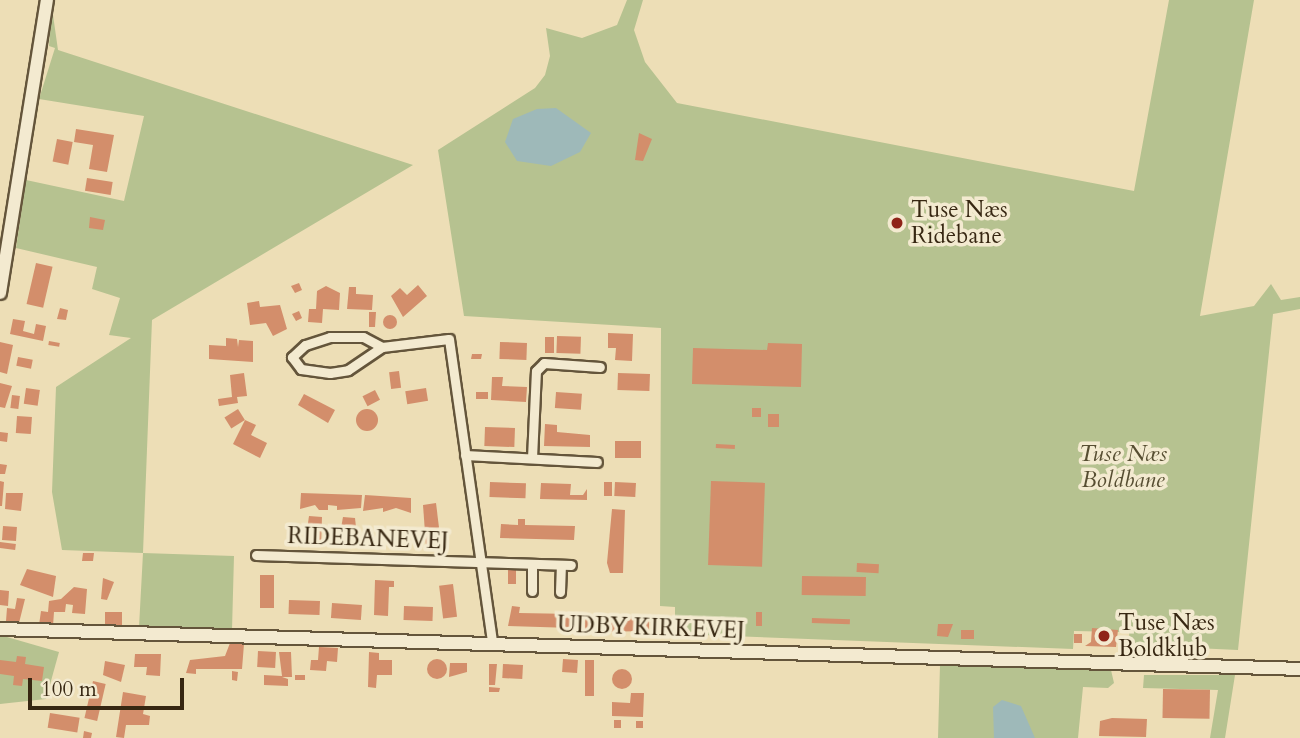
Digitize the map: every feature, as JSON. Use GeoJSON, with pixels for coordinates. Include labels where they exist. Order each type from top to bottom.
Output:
{"type":"FeatureCollection","features":[{"type":"Feature","properties":{"kind":"street"},"geometry":{"type":"LineString","coordinates":[[0,293],[47,0]]}},
{"type":"Feature","properties":{"kind":"street","name":"RIDEBANEVEJ"},"geometry":{"type":"LineString","coordinates":[[382,347],[363,337],[330,338],[305,345],[292,357],[301,369],[330,373],[348,370],[382,347],[449,339],[492,643]]}},
{"type":"Feature","properties":{"kind":"street"},"geometry":{"type":"LineString","coordinates":[[532,458],[537,371],[544,363],[600,367]]}},
{"type":"Feature","properties":{"kind":"street"},"geometry":{"type":"LineString","coordinates":[[466,455],[597,462]]}},
{"type":"Feature","properties":{"kind":"street","name":"RIDEBANEVEJ"},"geometry":{"type":"LineString","coordinates":[[256,555],[566,565],[560,592]]}},
{"type":"Feature","properties":{"kind":"street"},"geometry":{"type":"LineString","coordinates":[[532,591],[533,564]]}},
{"type":"Feature","properties":{"kind":"street","name":"UDBY KIRKEVEJ"},"geometry":{"type":"LineString","coordinates":[[0,629],[1300,669]]}},
{"type":"Feature","properties":{"kind":"green space","name":"Tuse Næs Boldbane"},"geometry":{"type":"Polygon","coordinates":[[[627,0],[643,0],[634,30],[645,62],[677,103],[1134,191],[1169,0],[1254,0],[1200,316],[1254,306],[1271,284],[1281,300],[1300,297],[1300,309],[1273,314],[1238,650],[1130,645],[1129,632],[1074,631],[1073,649],[675,634],[675,607],[660,606],[661,328],[464,316],[438,150],[535,88],[545,75],[550,56],[546,28],[582,38],[617,25],[627,0]]]}},
{"type":"Feature","properties":{"kind":"green space"},"geometry":{"type":"Polygon","coordinates":[[[52,8],[58,50],[413,165],[152,320],[143,553],[62,550],[52,492],[56,387],[131,338],[109,335],[120,298],[92,289],[97,267],[16,248],[26,180],[124,201],[144,116],[39,99],[55,48],[49,46],[52,8]]]}},
{"type":"Feature","properties":{"kind":"green space"},"geometry":{"type":"Polygon","coordinates":[[[143,553],[234,556],[232,630],[139,627],[143,553]]]}},
{"type":"Feature","properties":{"kind":"green space"},"geometry":{"type":"Polygon","coordinates":[[[0,635],[59,652],[46,699],[0,704],[0,635]]]}},
{"type":"Feature","properties":{"kind":"green space"},"geometry":{"type":"Polygon","coordinates":[[[940,665],[1111,670],[1114,683],[1108,688],[1083,687],[1078,738],[938,738],[940,665]]]}},
{"type":"Feature","properties":{"kind":"green space"},"geometry":{"type":"Polygon","coordinates":[[[1144,675],[1235,675],[1225,738],[1210,738],[1218,690],[1143,688],[1144,675]]]}},
{"type":"Feature","properties":{"kind":"water"},"geometry":{"type":"Polygon","coordinates":[[[556,108],[591,133],[580,152],[551,166],[517,161],[505,142],[513,119],[537,109],[556,108]]]}},
{"type":"Feature","properties":{"kind":"water"},"geometry":{"type":"Polygon","coordinates":[[[1002,700],[1021,706],[1035,738],[994,738],[993,707],[1002,700]]]}},
{"type":"Feature","properties":{"kind":"building"},"geometry":{"type":"Polygon","coordinates":[[[76,129],[114,135],[107,172],[89,169],[93,145],[74,142],[76,129]]]}},
{"type":"Feature","properties":{"kind":"building"},"geometry":{"type":"Polygon","coordinates":[[[639,133],[652,139],[643,161],[635,160],[639,133]]]}},
{"type":"Feature","properties":{"kind":"building"},"geometry":{"type":"Polygon","coordinates":[[[57,139],[73,142],[68,165],[53,162],[57,139]]]}},
{"type":"Feature","properties":{"kind":"building"},"geometry":{"type":"Polygon","coordinates":[[[87,178],[113,182],[111,195],[85,191],[87,178]]]}},
{"type":"Feature","properties":{"kind":"building"},"geometry":{"type":"Polygon","coordinates":[[[90,217],[105,220],[103,230],[89,228],[90,217]]]}},
{"type":"Feature","properties":{"kind":"building"},"geometry":{"type":"Polygon","coordinates":[[[36,263],[53,267],[43,308],[27,304],[36,263]]]}},
{"type":"Feature","properties":{"kind":"building"},"geometry":{"type":"Polygon","coordinates":[[[299,283],[302,290],[295,293],[291,286],[299,283]]]}},
{"type":"Feature","properties":{"kind":"building"},"geometry":{"type":"Polygon","coordinates":[[[418,285],[427,296],[403,317],[391,296],[400,288],[407,295],[418,285]]]}},
{"type":"Feature","properties":{"kind":"building"},"geometry":{"type":"Polygon","coordinates":[[[326,286],[340,293],[339,310],[323,309],[322,323],[308,322],[309,309],[316,309],[317,291],[326,286]]]}},
{"type":"Feature","properties":{"kind":"building"},"geometry":{"type":"Polygon","coordinates":[[[349,287],[356,287],[356,294],[373,295],[372,310],[347,309],[349,287]]]}},
{"type":"Feature","properties":{"kind":"building"},"geometry":{"type":"Polygon","coordinates":[[[259,301],[260,307],[280,305],[287,329],[273,336],[266,323],[250,325],[247,303],[259,301]]]}},
{"type":"Feature","properties":{"kind":"building"},"geometry":{"type":"Polygon","coordinates":[[[60,308],[68,310],[66,320],[57,319],[60,308]]]}},
{"type":"Feature","properties":{"kind":"building"},"geometry":{"type":"Polygon","coordinates":[[[299,311],[302,318],[296,321],[292,314],[299,311]]]}},
{"type":"Feature","properties":{"kind":"building"},"geometry":{"type":"Polygon","coordinates":[[[369,312],[376,312],[375,327],[369,327],[369,312]]]}},
{"type":"Feature","properties":{"kind":"building"},"geometry":{"type":"Polygon","coordinates":[[[387,315],[393,315],[397,322],[393,329],[387,329],[383,325],[383,319],[387,315]]]}},
{"type":"Feature","properties":{"kind":"building"},"geometry":{"type":"Polygon","coordinates":[[[13,319],[25,321],[23,331],[34,334],[36,324],[46,326],[43,341],[10,334],[13,319]]]}},
{"type":"Feature","properties":{"kind":"building"},"geometry":{"type":"Polygon","coordinates":[[[608,333],[633,334],[632,361],[615,360],[616,348],[608,348],[608,333]]]}},
{"type":"Feature","properties":{"kind":"building"},"geometry":{"type":"Polygon","coordinates":[[[557,336],[581,337],[580,354],[556,353],[557,336]]]}},
{"type":"Feature","properties":{"kind":"building"},"geometry":{"type":"Polygon","coordinates":[[[545,337],[554,337],[554,353],[545,353],[545,337]]]}},
{"type":"Feature","properties":{"kind":"building"},"geometry":{"type":"Polygon","coordinates":[[[226,338],[237,339],[238,347],[239,340],[253,341],[253,362],[209,359],[209,345],[226,346],[226,338]]]}},
{"type":"Feature","properties":{"kind":"building"},"geometry":{"type":"Polygon","coordinates":[[[49,341],[60,343],[59,347],[48,345],[49,341]]]}},
{"type":"Feature","properties":{"kind":"building"},"geometry":{"type":"Polygon","coordinates":[[[0,342],[13,345],[7,374],[0,372],[0,342]]]}},
{"type":"Feature","properties":{"kind":"building"},"geometry":{"type":"Polygon","coordinates":[[[500,342],[527,343],[526,360],[499,359],[500,342]]]}},
{"type":"Feature","properties":{"kind":"building"},"geometry":{"type":"Polygon","coordinates":[[[768,343],[802,344],[801,387],[692,384],[693,348],[767,350],[768,343]]]}},
{"type":"Feature","properties":{"kind":"building"},"geometry":{"type":"Polygon","coordinates":[[[472,354],[482,354],[481,359],[471,359],[472,354]]]}},
{"type":"Feature","properties":{"kind":"building"},"geometry":{"type":"Polygon","coordinates":[[[18,357],[33,360],[31,369],[16,366],[18,357]]]}},
{"type":"Feature","properties":{"kind":"building"},"geometry":{"type":"Polygon","coordinates":[[[399,371],[401,388],[391,389],[389,372],[399,371]]]}},
{"type":"Feature","properties":{"kind":"building"},"geometry":{"type":"Polygon","coordinates":[[[244,373],[247,396],[237,397],[238,403],[219,406],[218,399],[232,397],[230,375],[244,373]]]}},
{"type":"Feature","properties":{"kind":"building"},"geometry":{"type":"Polygon","coordinates":[[[618,373],[650,374],[649,391],[617,390],[618,373]]]}},
{"type":"Feature","properties":{"kind":"building"},"geometry":{"type":"Polygon","coordinates":[[[492,377],[503,377],[502,386],[527,387],[526,402],[491,400],[492,377]]]}},
{"type":"Feature","properties":{"kind":"building"},"geometry":{"type":"Polygon","coordinates":[[[0,383],[12,386],[5,408],[0,407],[0,383]]]}},
{"type":"Feature","properties":{"kind":"building"},"geometry":{"type":"Polygon","coordinates":[[[26,388],[40,390],[38,406],[24,404],[26,388]]]}},
{"type":"Feature","properties":{"kind":"building"},"geometry":{"type":"Polygon","coordinates":[[[426,388],[428,401],[407,404],[405,391],[426,388]]]}},
{"type":"Feature","properties":{"kind":"building"},"geometry":{"type":"Polygon","coordinates":[[[375,390],[380,400],[368,406],[363,396],[375,390]]]}},
{"type":"Feature","properties":{"kind":"building"},"geometry":{"type":"Polygon","coordinates":[[[476,392],[488,392],[488,399],[476,399],[476,392]]]}},
{"type":"Feature","properties":{"kind":"building"},"geometry":{"type":"Polygon","coordinates":[[[556,392],[582,394],[581,410],[555,408],[556,392]]]}},
{"type":"Feature","properties":{"kind":"building"},"geometry":{"type":"Polygon","coordinates":[[[304,394],[335,410],[328,423],[298,405],[304,394]]]}},
{"type":"Feature","properties":{"kind":"building"},"geometry":{"type":"Polygon","coordinates":[[[12,395],[20,396],[18,409],[10,408],[12,395]]]}},
{"type":"Feature","properties":{"kind":"building"},"geometry":{"type":"Polygon","coordinates":[[[752,408],[761,408],[761,417],[752,417],[752,408]]]}},
{"type":"Feature","properties":{"kind":"building"},"geometry":{"type":"Polygon","coordinates":[[[238,409],[245,420],[231,429],[224,417],[238,409]]]}},
{"type":"Feature","properties":{"kind":"building"},"geometry":{"type":"Polygon","coordinates":[[[367,409],[375,412],[378,420],[375,428],[367,431],[359,428],[356,420],[359,412],[367,409]]]}},
{"type":"Feature","properties":{"kind":"building"},"geometry":{"type":"Polygon","coordinates":[[[768,414],[779,414],[779,427],[768,427],[768,414]]]}},
{"type":"Feature","properties":{"kind":"building"},"geometry":{"type":"Polygon","coordinates":[[[17,416],[32,417],[31,434],[16,433],[17,416]]]}},
{"type":"Feature","properties":{"kind":"building"},"geometry":{"type":"Polygon","coordinates":[[[245,420],[256,425],[251,435],[267,443],[260,458],[233,444],[245,420]]]}},
{"type":"Feature","properties":{"kind":"building"},"geometry":{"type":"Polygon","coordinates":[[[545,424],[557,425],[557,432],[590,435],[590,447],[544,446],[545,424]]]}},
{"type":"Feature","properties":{"kind":"building"},"geometry":{"type":"Polygon","coordinates":[[[485,427],[515,428],[514,447],[484,446],[485,427]]]}},
{"type":"Feature","properties":{"kind":"building"},"geometry":{"type":"Polygon","coordinates":[[[0,432],[8,433],[7,442],[0,441],[0,432]]]}},
{"type":"Feature","properties":{"kind":"building"},"geometry":{"type":"Polygon","coordinates":[[[615,441],[641,441],[641,458],[615,458],[615,441]]]}},
{"type":"Feature","properties":{"kind":"building"},"geometry":{"type":"Polygon","coordinates":[[[716,444],[735,445],[735,449],[716,448],[716,444]]]}},
{"type":"Feature","properties":{"kind":"building"},"geometry":{"type":"Polygon","coordinates":[[[0,464],[7,465],[5,474],[0,474],[0,464]]]}},
{"type":"Feature","properties":{"kind":"building"},"geometry":{"type":"Polygon","coordinates":[[[0,481],[4,482],[2,506],[0,506],[0,481]]]}},
{"type":"Feature","properties":{"kind":"building"},"geometry":{"type":"Polygon","coordinates":[[[711,481],[765,483],[762,567],[708,565],[711,481]]]}},
{"type":"Feature","properties":{"kind":"building"},"geometry":{"type":"Polygon","coordinates":[[[490,482],[526,483],[525,498],[489,497],[490,482]]]}},
{"type":"Feature","properties":{"kind":"building"},"geometry":{"type":"Polygon","coordinates":[[[604,482],[612,482],[612,496],[604,496],[604,482]]]}},
{"type":"Feature","properties":{"kind":"building"},"geometry":{"type":"Polygon","coordinates":[[[615,482],[636,483],[635,497],[614,496],[615,482]]]}},
{"type":"Feature","properties":{"kind":"building"},"geometry":{"type":"Polygon","coordinates":[[[541,483],[571,484],[570,495],[583,495],[587,489],[587,500],[540,499],[541,483]]]}},
{"type":"Feature","properties":{"kind":"building"},"geometry":{"type":"Polygon","coordinates":[[[6,493],[23,493],[21,511],[5,509],[6,493]]]}},
{"type":"Feature","properties":{"kind":"building"},"geometry":{"type":"Polygon","coordinates":[[[301,493],[362,495],[361,508],[337,510],[337,506],[328,505],[328,510],[319,510],[315,505],[300,509],[301,493]]]}},
{"type":"Feature","properties":{"kind":"building"},"geometry":{"type":"Polygon","coordinates":[[[365,495],[411,498],[411,513],[396,508],[383,512],[383,508],[363,511],[365,495]]]}},
{"type":"Feature","properties":{"kind":"building"},"geometry":{"type":"Polygon","coordinates":[[[436,503],[441,544],[426,546],[423,505],[436,503]]]}},
{"type":"Feature","properties":{"kind":"building"},"geometry":{"type":"Polygon","coordinates":[[[612,509],[625,510],[623,573],[610,573],[607,563],[612,509]]]}},
{"type":"Feature","properties":{"kind":"building"},"geometry":{"type":"Polygon","coordinates":[[[309,516],[322,517],[321,545],[305,544],[309,516]]]}},
{"type":"Feature","properties":{"kind":"building"},"geometry":{"type":"Polygon","coordinates":[[[343,517],[355,518],[358,546],[338,545],[343,517]]]}},
{"type":"Feature","properties":{"kind":"building"},"geometry":{"type":"Polygon","coordinates":[[[518,519],[525,519],[525,525],[575,526],[574,540],[500,538],[501,524],[518,525],[518,519]]]}},
{"type":"Feature","properties":{"kind":"building"},"geometry":{"type":"Polygon","coordinates":[[[3,526],[17,527],[16,541],[2,540],[3,526]]]}},
{"type":"Feature","properties":{"kind":"building"},"geometry":{"type":"Polygon","coordinates":[[[0,542],[16,544],[15,550],[0,548],[0,542]]]}},
{"type":"Feature","properties":{"kind":"building"},"geometry":{"type":"Polygon","coordinates":[[[83,553],[94,553],[93,561],[82,561],[83,553]]]}},
{"type":"Feature","properties":{"kind":"building"},"geometry":{"type":"Polygon","coordinates":[[[857,563],[879,564],[878,573],[857,572],[857,563]]]}},
{"type":"Feature","properties":{"kind":"building"},"geometry":{"type":"Polygon","coordinates":[[[508,568],[516,568],[516,584],[508,584],[508,568]]]}},
{"type":"Feature","properties":{"kind":"building"},"geometry":{"type":"Polygon","coordinates":[[[27,569],[56,576],[53,597],[20,585],[27,569]]]}},
{"type":"Feature","properties":{"kind":"building"},"geometry":{"type":"Polygon","coordinates":[[[260,575],[274,575],[274,608],[260,608],[260,575]]]}},
{"type":"Feature","properties":{"kind":"building"},"geometry":{"type":"Polygon","coordinates":[[[802,576],[866,577],[866,596],[802,595],[802,576]]]}},
{"type":"Feature","properties":{"kind":"building"},"geometry":{"type":"Polygon","coordinates":[[[103,578],[114,582],[107,600],[101,599],[103,578]]]}},
{"type":"Feature","properties":{"kind":"building"},"geometry":{"type":"Polygon","coordinates":[[[375,580],[394,581],[394,587],[389,587],[388,616],[374,615],[375,580]]]}},
{"type":"Feature","properties":{"kind":"building"},"geometry":{"type":"Polygon","coordinates":[[[453,584],[457,617],[443,618],[439,586],[453,584]]]}},
{"type":"Feature","properties":{"kind":"building"},"geometry":{"type":"Polygon","coordinates":[[[74,587],[87,589],[85,614],[72,613],[73,605],[66,604],[65,612],[54,612],[53,626],[39,625],[41,611],[48,612],[49,601],[61,599],[74,587]]]}},
{"type":"Feature","properties":{"kind":"building"},"geometry":{"type":"Polygon","coordinates":[[[0,590],[9,591],[8,606],[0,605],[0,590]]]}},
{"type":"Feature","properties":{"kind":"building"},"geometry":{"type":"Polygon","coordinates":[[[17,598],[25,599],[19,623],[6,621],[7,608],[15,609],[17,598]]]}},
{"type":"Feature","properties":{"kind":"building"},"geometry":{"type":"Polygon","coordinates":[[[289,600],[320,601],[319,615],[289,614],[289,600]]]}},
{"type":"Feature","properties":{"kind":"building"},"geometry":{"type":"Polygon","coordinates":[[[332,603],[362,605],[361,620],[331,618],[332,603]]]}},
{"type":"Feature","properties":{"kind":"building"},"geometry":{"type":"Polygon","coordinates":[[[404,606],[433,607],[432,621],[404,620],[404,606]]]}},
{"type":"Feature","properties":{"kind":"building"},"geometry":{"type":"Polygon","coordinates":[[[512,606],[520,607],[519,613],[573,614],[572,628],[508,626],[512,606]]]}},
{"type":"Feature","properties":{"kind":"building"},"geometry":{"type":"Polygon","coordinates":[[[105,612],[122,612],[122,625],[105,625],[105,612]]]}},
{"type":"Feature","properties":{"kind":"building"},"geometry":{"type":"Polygon","coordinates":[[[756,612],[762,612],[762,626],[756,626],[756,612]]]}},
{"type":"Feature","properties":{"kind":"building"},"geometry":{"type":"Polygon","coordinates":[[[585,615],[649,617],[649,631],[594,632],[585,629],[585,615]]]}},
{"type":"Feature","properties":{"kind":"building"},"geometry":{"type":"Polygon","coordinates":[[[812,618],[850,619],[850,624],[812,623],[812,618]]]}},
{"type":"Feature","properties":{"kind":"building"},"geometry":{"type":"Polygon","coordinates":[[[938,624],[953,624],[948,637],[937,636],[938,624]]]}},
{"type":"Feature","properties":{"kind":"building","name":"Tuse Næs Boldklub"},"geometry":{"type":"Polygon","coordinates":[[[1092,628],[1118,630],[1116,647],[1085,646],[1091,642],[1092,628]]]}},
{"type":"Feature","properties":{"kind":"building"},"geometry":{"type":"Polygon","coordinates":[[[961,630],[974,630],[974,639],[961,639],[961,630]]]}},
{"type":"Feature","properties":{"kind":"building"},"geometry":{"type":"Polygon","coordinates":[[[1074,634],[1082,634],[1082,643],[1074,643],[1074,634]]]}},
{"type":"Feature","properties":{"kind":"building"},"geometry":{"type":"Polygon","coordinates":[[[230,643],[244,644],[242,669],[196,669],[196,674],[186,673],[190,660],[225,656],[230,643]]]}},
{"type":"Feature","properties":{"kind":"building"},"geometry":{"type":"Polygon","coordinates":[[[319,647],[338,648],[337,662],[327,661],[326,671],[310,670],[311,660],[318,660],[319,647]]]}},
{"type":"Feature","properties":{"kind":"building"},"geometry":{"type":"Polygon","coordinates":[[[258,651],[276,652],[275,668],[257,667],[258,651]]]}},
{"type":"Feature","properties":{"kind":"building"},"geometry":{"type":"Polygon","coordinates":[[[279,652],[291,652],[292,677],[282,677],[288,679],[288,686],[264,685],[264,675],[282,676],[279,652]]]}},
{"type":"Feature","properties":{"kind":"building"},"geometry":{"type":"Polygon","coordinates":[[[369,652],[379,653],[379,660],[392,660],[392,675],[377,675],[376,688],[368,687],[369,652]]]}},
{"type":"Feature","properties":{"kind":"building"},"geometry":{"type":"Polygon","coordinates":[[[135,654],[161,654],[160,676],[146,675],[147,667],[134,667],[135,654]]]}},
{"type":"Feature","properties":{"kind":"building"},"geometry":{"type":"Polygon","coordinates":[[[17,656],[26,657],[25,664],[44,667],[42,681],[23,679],[22,686],[13,685],[14,676],[0,674],[0,660],[16,662],[17,656]]]}},
{"type":"Feature","properties":{"kind":"building"},"geometry":{"type":"Polygon","coordinates":[[[437,659],[444,662],[447,669],[444,676],[437,679],[430,676],[427,669],[430,662],[437,659]]]}},
{"type":"Feature","properties":{"kind":"building"},"geometry":{"type":"Polygon","coordinates":[[[563,659],[578,660],[577,673],[562,672],[563,659]]]}},
{"type":"Feature","properties":{"kind":"building"},"geometry":{"type":"Polygon","coordinates":[[[585,660],[594,660],[594,696],[585,696],[585,660]]]}},
{"type":"Feature","properties":{"kind":"building"},"geometry":{"type":"Polygon","coordinates":[[[105,661],[125,665],[121,682],[103,675],[105,661]]]}},
{"type":"Feature","properties":{"kind":"building"},"geometry":{"type":"Polygon","coordinates":[[[450,663],[467,663],[467,672],[449,677],[450,663]]]}},
{"type":"Feature","properties":{"kind":"building"},"geometry":{"type":"Polygon","coordinates":[[[489,664],[497,664],[495,685],[489,685],[489,664]]]}},
{"type":"Feature","properties":{"kind":"building"},"geometry":{"type":"Polygon","coordinates":[[[503,664],[523,665],[522,679],[502,678],[503,664]]]}},
{"type":"Feature","properties":{"kind":"building"},"geometry":{"type":"Polygon","coordinates":[[[622,669],[629,672],[632,679],[629,686],[622,689],[615,686],[612,679],[615,672],[622,669]]]}},
{"type":"Feature","properties":{"kind":"building"},"geometry":{"type":"Polygon","coordinates":[[[232,671],[238,672],[237,681],[232,680],[232,671]]]}},
{"type":"Feature","properties":{"kind":"building"},"geometry":{"type":"Polygon","coordinates":[[[295,675],[305,675],[305,680],[295,680],[295,675]]]}},
{"type":"Feature","properties":{"kind":"building"},"geometry":{"type":"Polygon","coordinates":[[[93,681],[106,684],[97,721],[84,718],[93,681]]]}},
{"type":"Feature","properties":{"kind":"building"},"geometry":{"type":"Polygon","coordinates":[[[489,687],[500,688],[499,692],[489,692],[489,687]]]}},
{"type":"Feature","properties":{"kind":"building"},"geometry":{"type":"Polygon","coordinates":[[[1163,689],[1210,690],[1209,719],[1162,718],[1163,689]]]}},
{"type":"Feature","properties":{"kind":"building"},"geometry":{"type":"Polygon","coordinates":[[[123,692],[146,696],[143,714],[150,716],[149,725],[126,725],[124,738],[116,737],[123,692]]]}},
{"type":"Feature","properties":{"kind":"building"},"geometry":{"type":"Polygon","coordinates":[[[631,693],[644,693],[643,717],[612,716],[612,702],[630,703],[631,693]]]}},
{"type":"Feature","properties":{"kind":"building"},"geometry":{"type":"Polygon","coordinates":[[[50,713],[80,718],[77,733],[48,728],[50,713]]]}},
{"type":"Feature","properties":{"kind":"building"},"geometry":{"type":"Polygon","coordinates":[[[1112,718],[1147,719],[1146,737],[1099,736],[1100,721],[1112,718]]]}},
{"type":"Feature","properties":{"kind":"building"},"geometry":{"type":"Polygon","coordinates":[[[614,720],[621,720],[621,728],[614,728],[614,720]]]}},
{"type":"Feature","properties":{"kind":"building"},"geometry":{"type":"Polygon","coordinates":[[[636,721],[643,721],[643,728],[636,728],[636,721]]]}},
{"type":"Feature","properties":{"kind":"building"},"geometry":{"type":"Polygon","coordinates":[[[84,731],[92,733],[91,738],[83,738],[84,731]]]}},
{"type":"Feature","properties":{"kind":"place","name":"Tuse Næs Ridebane"},"geometry":{"type":"Point","coordinates":[897,223]}},
{"type":"Feature","properties":{"kind":"place","name":"Tuse Næs Boldklub"},"geometry":{"type":"Point","coordinates":[1104,636]}}]}
